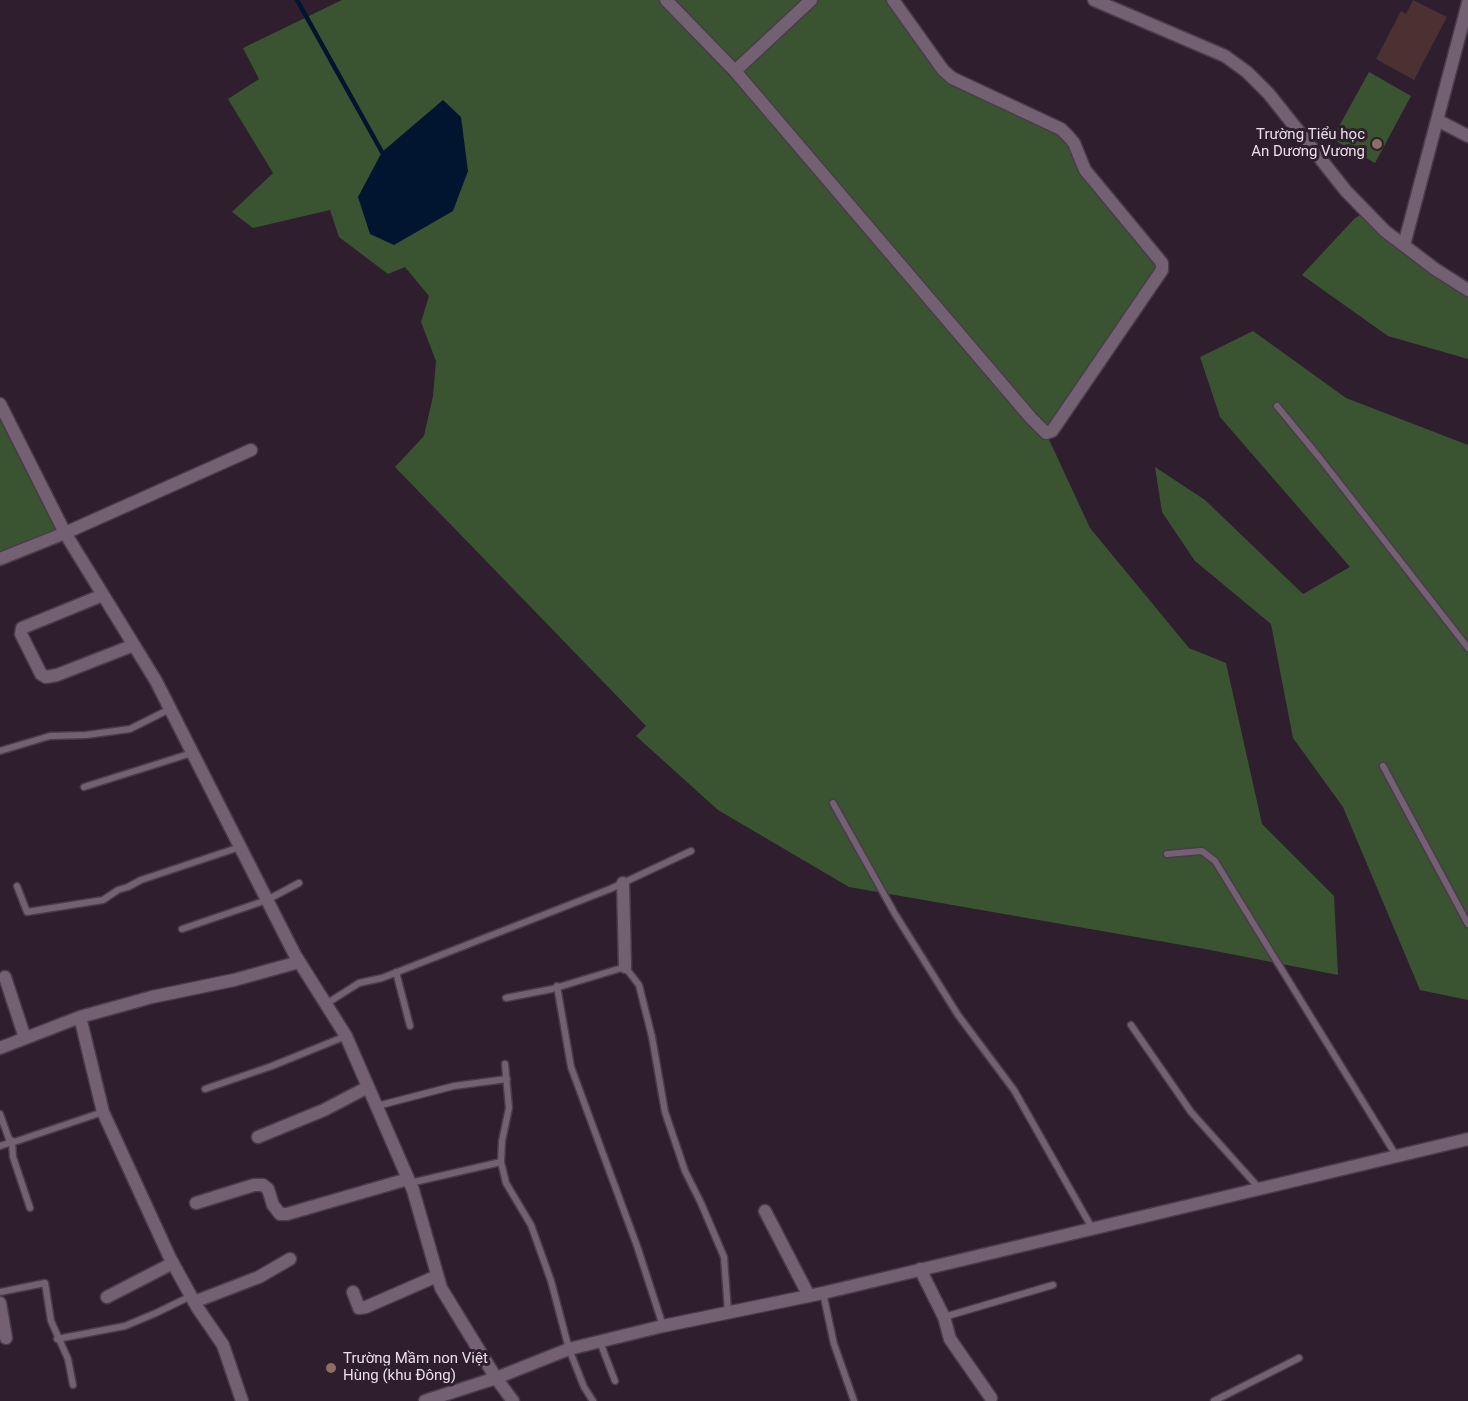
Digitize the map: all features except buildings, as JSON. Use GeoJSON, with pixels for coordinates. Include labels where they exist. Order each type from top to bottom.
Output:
{"type":"FeatureCollection","features":[{"type":"Feature","properties":{"kind":"street"},"geometry":{"type":"LineString","coordinates":[[666,0],[735,71],[1037,424],[1046,433],[1052,431],[1162,270],[1162,263],[1085,170],[1069,137],[1060,129],[952,78],[943,70],[893,0]]}},
{"type":"Feature","properties":{"kind":"street"},"geometry":{"type":"LineString","coordinates":[[735,71],[811,0]]}},
{"type":"Feature","properties":{"kind":"street"},"geometry":{"type":"LineString","coordinates":[[1094,0],[1225,56],[1247,72],[1269,94],[1347,191],[1385,231],[1435,269],[1468,290]]}},
{"type":"Feature","properties":{"kind":"street"},"geometry":{"type":"LineString","coordinates":[[1404,245],[1468,3]]}},
{"type":"Feature","properties":{"kind":"street"},"geometry":{"type":"LineString","coordinates":[[1437,120],[1468,136]]}},
{"type":"Feature","properties":{"kind":"street"},"geometry":{"type":"LineString","coordinates":[[0,404],[65,533],[156,681],[299,962],[346,1036],[409,1181],[441,1288],[496,1378],[513,1401]]}},
{"type":"Feature","properties":{"kind":"street"},"geometry":{"type":"LineString","coordinates":[[0,559],[65,533],[251,450]]}},
{"type":"Feature","properties":{"kind":"street"},"geometry":{"type":"LineString","coordinates":[[103,595],[22,628],[21,634],[41,674],[46,677],[57,675],[134,645]]}},
{"type":"Feature","properties":{"kind":"street"},"geometry":{"type":"LineString","coordinates":[[623,882],[625,967]]}},
{"type":"Feature","properties":{"kind":"street"},"geometry":{"type":"LineString","coordinates":[[0,1048],[80,1017],[299,962]]}},
{"type":"Feature","properties":{"kind":"street"},"geometry":{"type":"LineString","coordinates":[[5,977],[25,1038]]}},
{"type":"Feature","properties":{"kind":"street"},"geometry":{"type":"LineString","coordinates":[[80,1017],[103,1112],[173,1263],[223,1345],[242,1401]]}},
{"type":"Feature","properties":{"kind":"street"},"geometry":{"type":"LineString","coordinates":[[258,1137],[324,1110],[368,1087]]}},
{"type":"Feature","properties":{"kind":"street"},"geometry":{"type":"LineString","coordinates":[[425,1401],[496,1378],[569,1349],[600,1341],[823,1293],[1468,1139]]}},
{"type":"Feature","properties":{"kind":"street"},"geometry":{"type":"LineString","coordinates":[[196,1203],[254,1185],[263,1185],[268,1189],[273,1205],[280,1214],[287,1214],[409,1181]]}},
{"type":"Feature","properties":{"kind":"street"},"geometry":{"type":"LineString","coordinates":[[765,1211],[809,1296]]}},
{"type":"Feature","properties":{"kind":"street"},"geometry":{"type":"LineString","coordinates":[[193,1298],[259,1277],[290,1259]]}},
{"type":"Feature","properties":{"kind":"street"},"geometry":{"type":"LineString","coordinates":[[107,1297],[173,1263]]}},
{"type":"Feature","properties":{"kind":"street"},"geometry":{"type":"LineString","coordinates":[[920,1269],[944,1317],[950,1339],[991,1398]]}},
{"type":"Feature","properties":{"kind":"street"},"geometry":{"type":"LineString","coordinates":[[353,1292],[359,1308],[437,1276]]}},
{"type":"Feature","properties":{"kind":"street"},"geometry":{"type":"LineString","coordinates":[[0,1303],[6,1338]]}},
{"type":"Feature","properties":{"kind":"lane"},"geometry":{"type":"LineString","coordinates":[[1277,406],[1468,648]]}},
{"type":"Feature","properties":{"kind":"lane"},"geometry":{"type":"LineString","coordinates":[[0,750],[50,736],[86,735],[130,729],[170,709]]}},
{"type":"Feature","properties":{"kind":"lane"},"geometry":{"type":"LineString","coordinates":[[84,787],[192,753]]}},
{"type":"Feature","properties":{"kind":"lane"},"geometry":{"type":"LineString","coordinates":[[1383,766],[1468,924]]}},
{"type":"Feature","properties":{"kind":"lane"},"geometry":{"type":"LineString","coordinates":[[833,803],[895,914],[958,1015],[1014,1090],[1092,1228]]}},
{"type":"Feature","properties":{"kind":"lane"},"geometry":{"type":"LineString","coordinates":[[17,886],[27,912],[103,900],[118,890],[141,880],[240,847]]}},
{"type":"Feature","properties":{"kind":"lane"},"geometry":{"type":"LineString","coordinates":[[326,1004],[359,983],[396,972],[623,882],[691,851]]}},
{"type":"Feature","properties":{"kind":"lane"},"geometry":{"type":"LineString","coordinates":[[1167,854],[1202,851],[1215,861],[1398,1157]]}},
{"type":"Feature","properties":{"kind":"lane"},"geometry":{"type":"LineString","coordinates":[[182,929],[267,900],[299,883]]}},
{"type":"Feature","properties":{"kind":"lane"},"geometry":{"type":"LineString","coordinates":[[506,998],[552,989],[625,967],[639,985],[652,1038],[665,1112],[682,1162],[724,1257],[728,1312]]}},
{"type":"Feature","properties":{"kind":"lane"},"geometry":{"type":"LineString","coordinates":[[396,972],[410,1026]]}},
{"type":"Feature","properties":{"kind":"lane"},"geometry":{"type":"LineString","coordinates":[[557,986],[571,1066],[637,1246],[663,1326]]}},
{"type":"Feature","properties":{"kind":"lane"},"geometry":{"type":"LineString","coordinates":[[1131,1025],[1191,1112],[1260,1189]]}},
{"type":"Feature","properties":{"kind":"lane"},"geometry":{"type":"LineString","coordinates":[[205,1089],[272,1066],[346,1036]]}},
{"type":"Feature","properties":{"kind":"lane"},"geometry":{"type":"LineString","coordinates":[[505,1064],[508,1108],[501,1162],[506,1183],[531,1225],[551,1281],[569,1349],[593,1401]]}},
{"type":"Feature","properties":{"kind":"lane"},"geometry":{"type":"LineString","coordinates":[[376,1106],[454,1086],[507,1079]]}},
{"type":"Feature","properties":{"kind":"lane"},"geometry":{"type":"LineString","coordinates":[[0,1146],[103,1112]]}},
{"type":"Feature","properties":{"kind":"lane"},"geometry":{"type":"LineString","coordinates":[[0,1114],[7,1136],[12,1142],[13,1157],[30,1208]]}},
{"type":"Feature","properties":{"kind":"lane"},"geometry":{"type":"LineString","coordinates":[[409,1181],[501,1162]]}},
{"type":"Feature","properties":{"kind":"lane"},"geometry":{"type":"LineString","coordinates":[[0,1292],[45,1283],[51,1321],[57,1339],[68,1359],[73,1385]]}},
{"type":"Feature","properties":{"kind":"lane"},"geometry":{"type":"LineString","coordinates":[[944,1317],[1053,1285]]}},
{"type":"Feature","properties":{"kind":"lane"},"geometry":{"type":"LineString","coordinates":[[823,1293],[834,1344],[854,1401]]}},
{"type":"Feature","properties":{"kind":"lane"},"geometry":{"type":"LineString","coordinates":[[57,1339],[125,1326],[193,1298]]}},
{"type":"Feature","properties":{"kind":"lane"},"geometry":{"type":"LineString","coordinates":[[600,1341],[615,1381]]}},
{"type":"Feature","properties":{"kind":"lane"},"geometry":{"type":"LineString","coordinates":[[1215,1401],[1299,1358]]}},
{"type":"Feature","properties":{"kind":"green space"},"geometry":{"type":"Polygon","coordinates":[[[342,0],[894,0],[952,78],[1069,137],[1085,170],[1162,263],[1046,433],[1090,528],[1189,648],[1226,663],[1262,824],[1334,896],[1338,975],[1205,949],[849,887],[718,810],[636,736],[646,726],[395,467],[424,436],[433,396],[436,361],[421,322],[429,296],[405,267],[388,274],[339,237],[330,210],[253,228],[232,212],[273,173],[228,99],[259,79],[243,48],[342,0]]]}},
{"type":"Feature","properties":{"kind":"green space"},"geometry":{"type":"Polygon","coordinates":[[[1369,72],[1411,96],[1375,163],[1332,139],[1369,72]]]}},
{"type":"Feature","properties":{"kind":"green space"},"geometry":{"type":"Polygon","coordinates":[[[1366,212],[1468,287],[1468,359],[1388,336],[1302,275],[1355,218],[1366,212]]]}},
{"type":"Feature","properties":{"kind":"green space"},"geometry":{"type":"Polygon","coordinates":[[[1253,331],[1346,398],[1468,445],[1468,1000],[1420,990],[1343,807],[1293,738],[1271,624],[1195,561],[1162,512],[1155,467],[1205,500],[1303,594],[1350,567],[1220,417],[1200,357],[1253,331]]]}},
{"type":"Feature","properties":{"kind":"green space"},"geometry":{"type":"Polygon","coordinates":[[[0,404],[65,533],[0,556],[0,404]]]}},
{"type":"Feature","properties":{"kind":"water"},"geometry":{"type":"Polygon","coordinates":[[[443,100],[461,117],[468,171],[453,211],[394,245],[370,234],[358,197],[382,152],[443,100]]]}},
{"type":"Feature","properties":{"kind":"waterway"},"geometry":{"type":"LineString","coordinates":[[297,0],[382,152]]}},
{"type":"Feature","properties":{"kind":"place","name":"Trường Tiểu học An Dương Vương"},"geometry":{"type":"Point","coordinates":[1377,144]}},
{"type":"Feature","properties":{"kind":"place","name":"Trường Mầm non Việt Hùng (khu Đông)"},"geometry":{"type":"Point","coordinates":[331,1368]}}]}
